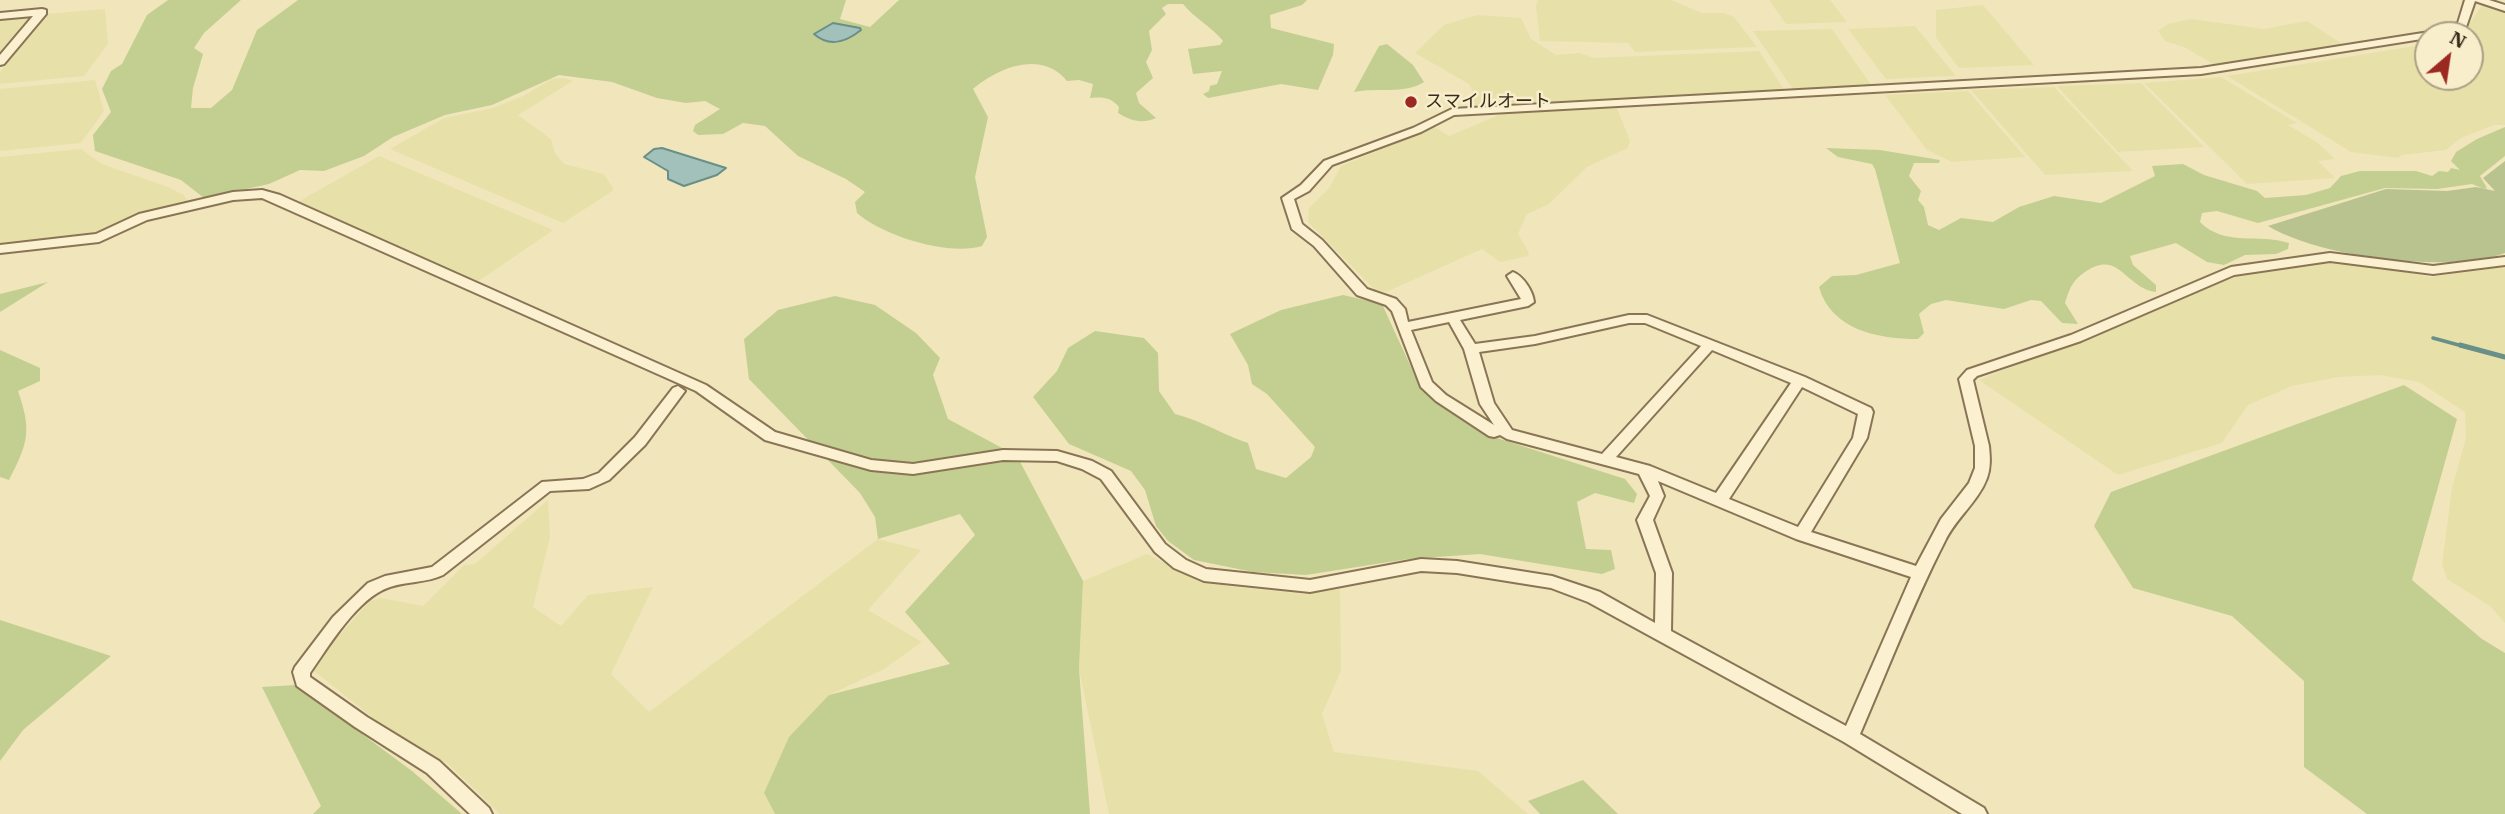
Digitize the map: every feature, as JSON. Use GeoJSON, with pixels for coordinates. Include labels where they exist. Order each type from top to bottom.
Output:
{"type":"FeatureCollection","features":[{"type":"Feature","properties":{"kind":"street"},"geometry":{"type":"LineString","coordinates":[[2463,21],[2470,0]]}},
{"type":"Feature","properties":{"kind":"street"},"geometry":{"type":"LineString","coordinates":[[2479,0],[2505,8]]}},
{"type":"Feature","properties":{"kind":"street"},"geometry":{"type":"LineString","coordinates":[[0,16],[42,12],[0,62]]}},
{"type":"Feature","properties":{"kind":"street"},"geometry":{"type":"LineString","coordinates":[[1502,428],[1494,432],[1470,418],[1426,384],[1398,309],[1391,302],[1362,292],[1312,238],[1296,226],[1288,198],[1306,188],[1328,163],[1417,130],[1452,112],[2202,71],[2414,38]]}},
{"type":"Feature","properties":{"kind":"street"},"geometry":{"type":"LineString","coordinates":[[0,248],[99,238],[143,217],[233,196],[262,194],[276,198],[701,388],[756,428],[787,442],[871,466],[913,469],[1003,455],[1057,456],[1087,465],[1106,475],[1160,548],[1180,564],[1205,575],[1310,586],[1421,565],[1457,567],[1552,582],[1594,597],[1850,737],[1978,814]]}},
{"type":"Feature","properties":{"kind":"street"},"geometry":{"type":"LineString","coordinates":[[1850,737],[1943,528],[1970,493],[1981,472],[1984,452],[1967,394],[1966,379],[1972,373],[2076,338],[2231,271],[2330,257],[2433,270],[2505,261]]}},
{"type":"Feature","properties":{"kind":"street"},"geometry":{"type":"LineString","coordinates":[[1403,327],[1528,302],[1527,295],[1513,276]]}},
{"type":"Feature","properties":{"kind":"street"},"geometry":{"type":"LineString","coordinates":[[1452,317],[1471,349],[1487,404],[1507,434],[1645,470],[1801,535],[1922,575]]}},
{"type":"Feature","properties":{"kind":"street"},"geometry":{"type":"LineString","coordinates":[[1471,349],[1535,340],[1629,319],[1647,319],[1711,342],[1866,412],[1860,438],[1801,535]]}},
{"type":"Feature","properties":{"kind":"street"},"geometry":{"type":"LineString","coordinates":[[1605,460],[1711,342]]}},
{"type":"Feature","properties":{"kind":"street"},"geometry":{"type":"LineString","coordinates":[[1719,501],[1800,380]]}},
{"type":"Feature","properties":{"kind":"street"},"geometry":{"type":"LineString","coordinates":[[483,814],[433,767],[361,722],[303,681],[301,672],[332,631],[372,589],[386,582],[425,578],[547,486],[567,483],[578,486],[597,481],[621,461],[658,421],[678,391]]}},
{"type":"Feature","properties":{"kind":"street"},"geometry":{"type":"LineString","coordinates":[[1645,470],[1657,496],[1645,520],[1664,573],[1663,636]]}},
{"type":"Feature","properties":{"kind":"shaded area"},"geometry":{"type":"Polygon","coordinates":[[[1538,0],[1671,0],[1702,13],[1724,13],[1734,17],[1757,47],[1635,52],[1628,43],[1540,41],[1536,6],[1538,0]]]}},
{"type":"Feature","properties":{"kind":"shaded area"},"geometry":{"type":"Polygon","coordinates":[[[1769,0],[1830,0],[1847,22],[1786,24],[1769,0]]]}},
{"type":"Feature","properties":{"kind":"shaded area"},"geometry":{"type":"Polygon","coordinates":[[[1983,5],[2034,65],[1959,68],[1936,38],[1936,10],[1983,5]]]}},
{"type":"Feature","properties":{"kind":"shaded area"},"geometry":{"type":"Polygon","coordinates":[[[2482,5],[2505,12],[2505,125],[2494,125],[2461,138],[2446,150],[2402,155],[2398,158],[2351,152],[2227,76],[2414,46],[2414,91],[2484,91],[2484,21],[2471,21],[2482,5]]]}},
{"type":"Feature","properties":{"kind":"shaded area"},"geometry":{"type":"Polygon","coordinates":[[[105,9],[108,44],[84,76],[0,84],[0,72],[46,14],[105,9]]]}},
{"type":"Feature","properties":{"kind":"shaded area"},"geometry":{"type":"Polygon","coordinates":[[[32,15],[0,52],[0,18],[32,15]]]}},
{"type":"Feature","properties":{"kind":"shaded area"},"geometry":{"type":"Polygon","coordinates":[[[1477,15],[1521,18],[1531,39],[1556,55],[1579,53],[1594,58],[1759,51],[1785,91],[1471,105],[1474,95],[1469,84],[1415,53],[1444,25],[1477,15]]]}},
{"type":"Feature","properties":{"kind":"shaded area"},"geometry":{"type":"Polygon","coordinates":[[[2191,19],[2264,29],[2307,21],[2344,45],[2213,64],[2184,47],[2165,41],[2158,31],[2168,24],[2191,19]]]}},
{"type":"Feature","properties":{"kind":"shaded area"},"geometry":{"type":"Polygon","coordinates":[[[1915,26],[1956,76],[1886,79],[1848,29],[1915,26]]]}},
{"type":"Feature","properties":{"kind":"shaded area"},"geometry":{"type":"Polygon","coordinates":[[[1832,29],[1872,86],[1794,91],[1753,31],[1832,29]]]}},
{"type":"Feature","properties":{"kind":"shaded area"},"geometry":{"type":"Polygon","coordinates":[[[2221,77],[2297,123],[2288,125],[2318,143],[2335,159],[2318,161],[2335,178],[2247,184],[2144,83],[2221,77]]]}},
{"type":"Feature","properties":{"kind":"shaded area"},"geometry":{"type":"Polygon","coordinates":[[[564,78],[573,81],[518,115],[551,139],[555,153],[564,164],[604,174],[614,190],[563,223],[390,149],[444,118],[493,108],[523,96],[552,79],[564,78]]]}},
{"type":"Feature","properties":{"kind":"shaded area"},"geometry":{"type":"Polygon","coordinates":[[[95,80],[104,111],[81,143],[0,151],[0,89],[95,80]]]}},
{"type":"Feature","properties":{"kind":"shaded area"},"geometry":{"type":"Polygon","coordinates":[[[2141,83],[2204,147],[2118,152],[2057,86],[2141,83]]]}},
{"type":"Feature","properties":{"kind":"shaded area"},"geometry":{"type":"Polygon","coordinates":[[[2054,87],[2133,171],[2045,175],[1971,90],[2054,87]]]}},
{"type":"Feature","properties":{"kind":"shaded area"},"geometry":{"type":"Polygon","coordinates":[[[1968,91],[2025,157],[1952,162],[1927,150],[1885,95],[1968,91]]]}},
{"type":"Feature","properties":{"kind":"shaded area"},"geometry":{"type":"Polygon","coordinates":[[[1617,108],[1630,141],[1628,148],[1587,167],[1549,204],[1527,214],[1518,234],[1529,253],[1528,256],[1500,262],[1482,249],[1386,292],[1374,289],[1308,222],[1309,208],[1330,187],[1341,166],[1435,127],[1449,136],[1501,114],[1617,108]]]}},
{"type":"Feature","properties":{"kind":"shaded area"},"geometry":{"type":"Polygon","coordinates":[[[81,149],[102,164],[168,187],[184,195],[188,202],[138,215],[102,232],[0,244],[0,157],[81,149]]]}},
{"type":"Feature","properties":{"kind":"shaded area"},"geometry":{"type":"Polygon","coordinates":[[[379,156],[552,231],[477,282],[298,202],[379,156]]]}},
{"type":"Feature","properties":{"kind":"shaded area"},"geometry":{"type":"Polygon","coordinates":[[[2345,261],[2430,277],[2505,267],[2505,623],[2490,606],[2447,579],[2442,564],[2452,488],[2466,438],[2465,412],[2419,382],[2380,375],[2339,377],[2292,386],[2248,405],[2222,443],[2118,475],[1979,380],[2235,277],[2301,264],[2345,261]]]}},
{"type":"Feature","properties":{"kind":"shaded area"},"geometry":{"type":"Polygon","coordinates":[[[548,500],[550,537],[533,607],[561,626],[588,595],[653,587],[611,674],[649,712],[878,539],[921,550],[868,610],[922,642],[884,669],[829,695],[764,793],[775,814],[500,814],[447,763],[400,739],[310,668],[370,601],[381,598],[423,606],[464,565],[475,564],[548,500]]]}},
{"type":"Feature","properties":{"kind":"shaded area"},"geometry":{"type":"Polygon","coordinates":[[[1147,554],[1179,571],[1227,586],[1304,594],[1340,589],[1341,671],[1322,714],[1334,752],[1478,771],[1528,814],[1109,814],[1079,669],[1083,581],[1147,554]]]}},
{"type":"Feature","properties":{"kind":"green space"},"geometry":{"type":"Polygon","coordinates":[[[168,0],[241,0],[204,33],[194,48],[203,54],[193,88],[191,108],[211,108],[232,90],[257,30],[298,0],[846,0],[840,19],[870,27],[899,0],[1307,0],[1302,5],[1270,15],[1271,28],[1334,44],[1333,55],[1318,90],[1281,84],[1208,98],[1203,94],[1209,91],[1210,86],[1217,84],[1222,71],[1193,74],[1188,49],[1220,45],[1223,41],[1183,4],[1168,4],[1162,8],[1166,14],[1149,31],[1152,50],[1146,62],[1153,78],[1136,93],[1139,103],[1156,118],[1146,121],[1132,120],[1118,113],[1119,107],[1109,99],[1090,98],[1093,84],[1079,80],[1067,81],[1045,66],[1020,65],[995,74],[973,89],[988,117],[975,177],[987,237],[982,246],[952,248],[916,242],[868,221],[857,213],[855,202],[865,192],[846,179],[798,156],[765,126],[743,123],[723,134],[698,135],[693,131],[695,125],[720,109],[705,101],[686,103],[657,98],[612,82],[559,75],[492,105],[445,115],[393,137],[364,156],[324,171],[300,170],[269,184],[204,198],[181,180],[95,151],[93,135],[111,112],[102,89],[111,71],[122,64],[147,15],[168,0]]]}},
{"type":"Feature","properties":{"kind":"green space"},"geometry":{"type":"Polygon","coordinates":[[[1387,44],[1413,65],[1424,82],[1399,90],[1354,92],[1379,46],[1387,44]]]}},
{"type":"Feature","properties":{"kind":"green space"},"geometry":{"type":"Polygon","coordinates":[[[2505,127],[2505,156],[2480,176],[2487,188],[2484,189],[2472,184],[2437,189],[2385,188],[2258,223],[2217,211],[2202,213],[2200,222],[2210,230],[2231,237],[2277,240],[2289,243],[2288,249],[2276,254],[2245,255],[2224,265],[2207,262],[2176,243],[2130,256],[2133,265],[2156,285],[2156,292],[2137,284],[2114,267],[2097,266],[2074,282],[2065,303],[2078,324],[2062,323],[2041,301],[2031,300],[2004,309],[1946,300],[1931,304],[1919,314],[1924,333],[1918,339],[1887,337],[1858,329],[1845,322],[1825,302],[1819,287],[1832,276],[1856,275],[1900,263],[1872,164],[1838,157],[1826,148],[1880,150],[1940,160],[1939,163],[1914,163],[1909,176],[1921,191],[1918,200],[1924,207],[1928,225],[1939,230],[1961,218],[1993,222],[2019,207],[2054,196],[2101,203],[2155,176],[2152,166],[2183,164],[2204,175],[2257,191],[2265,198],[2306,195],[2330,188],[2341,176],[2360,171],[2416,171],[2432,176],[2439,171],[2448,172],[2451,168],[2460,170],[2451,161],[2456,152],[2505,127]]]}},
{"type":"Feature","properties":{"kind":"green space"},"geometry":{"type":"Polygon","coordinates":[[[2505,161],[2505,253],[2452,262],[2385,259],[2319,246],[2268,226],[2386,189],[2447,191],[2476,187],[2495,191],[2483,178],[2505,161]]]}},
{"type":"Feature","properties":{"kind":"green space"},"geometry":{"type":"Polygon","coordinates":[[[48,282],[0,312],[0,294],[48,282]]]}},
{"type":"Feature","properties":{"kind":"green space"},"geometry":{"type":"Polygon","coordinates":[[[1343,295],[1382,304],[1421,389],[1494,437],[1625,479],[1637,494],[1634,503],[1595,493],[1577,502],[1586,549],[1611,550],[1615,569],[1602,574],[1480,554],[1408,559],[1306,575],[1253,572],[1194,560],[1168,541],[1156,526],[1145,490],[1131,471],[1069,444],[1033,397],[1057,371],[1068,348],[1095,331],[1144,338],[1158,353],[1159,391],[1175,414],[1248,443],[1256,469],[1286,478],[1311,457],[1315,447],[1267,394],[1252,384],[1248,365],[1230,334],[1281,310],[1343,295]]]}},
{"type":"Feature","properties":{"kind":"green space"},"geometry":{"type":"Polygon","coordinates":[[[835,296],[875,305],[916,333],[940,358],[933,375],[948,419],[1017,456],[1083,581],[1079,669],[1090,814],[775,814],[764,793],[789,737],[829,695],[950,664],[905,612],[975,535],[960,514],[878,539],[875,517],[860,493],[749,379],[744,339],[778,310],[835,296]]]}},
{"type":"Feature","properties":{"kind":"green space"},"geometry":{"type":"Polygon","coordinates":[[[0,350],[40,368],[40,381],[18,391],[25,417],[26,437],[9,480],[0,477],[0,350]]]}},
{"type":"Feature","properties":{"kind":"green space"},"geometry":{"type":"Polygon","coordinates":[[[2404,385],[2457,419],[2412,580],[2482,639],[2505,653],[2505,814],[2367,814],[2304,767],[2304,681],[2232,616],[2133,588],[2094,526],[2111,492],[2404,385]]]}},
{"type":"Feature","properties":{"kind":"green space"},"geometry":{"type":"Polygon","coordinates":[[[0,620],[111,656],[23,730],[0,761],[0,620]]]}},
{"type":"Feature","properties":{"kind":"green space"},"geometry":{"type":"Polygon","coordinates":[[[296,685],[412,771],[462,814],[313,814],[321,806],[262,687],[296,685]]]}},
{"type":"Feature","properties":{"kind":"green space"},"geometry":{"type":"Polygon","coordinates":[[[1583,780],[1618,814],[1540,814],[1528,801],[1583,780]]]}},
{"type":"Feature","properties":{"kind":"water"},"geometry":{"type":"Polygon","coordinates":[[[833,23],[861,30],[838,42],[826,41],[814,34],[833,23]]]}},
{"type":"Feature","properties":{"kind":"water"},"geometry":{"type":"Polygon","coordinates":[[[662,148],[726,168],[717,175],[684,186],[668,179],[668,171],[644,157],[654,149],[662,148]]]}},
{"type":"Feature","properties":{"kind":"waterway"},"geometry":{"type":"LineString","coordinates":[[2433,338],[2466,347]]}},
{"type":"Feature","properties":{"kind":"waterway"},"geometry":{"type":"LineString","coordinates":[[2460,345],[2505,357]]}},
{"type":"Feature","properties":{"kind":"place","name":"スマイルオート"},"geometry":{"type":"Point","coordinates":[1411,102]}}]}
